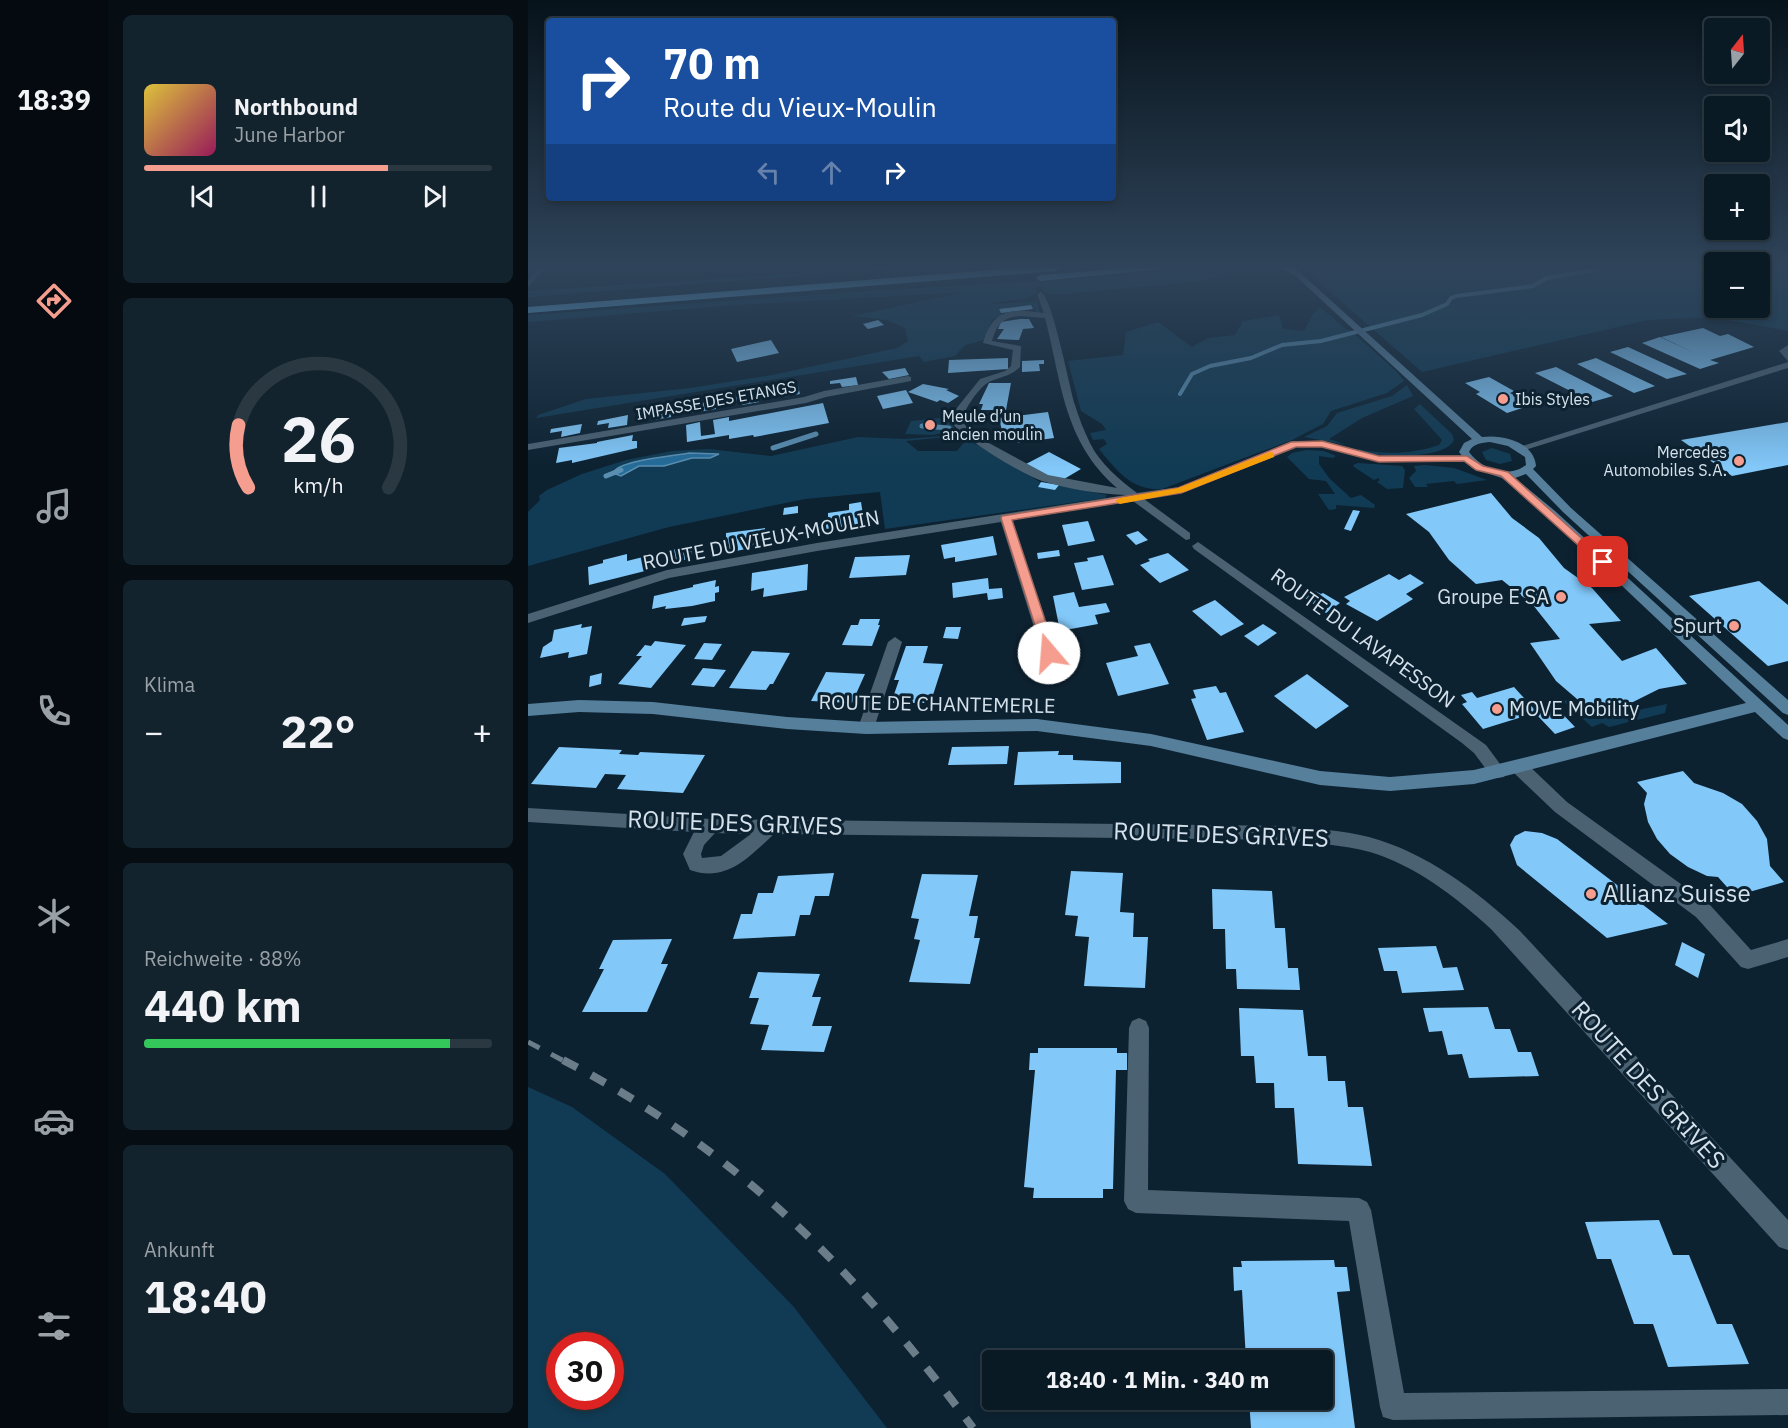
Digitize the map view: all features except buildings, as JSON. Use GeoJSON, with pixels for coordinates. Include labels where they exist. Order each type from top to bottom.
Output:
{"type":"FeatureCollection","features":[{"type":"Feature","properties":{"kind":"main road"},"geometry":{"type":"LineString","coordinates":[[1362,335],[1479,440]]}},
{"type":"Feature","properties":{"kind":"main road"},"geometry":{"type":"LineString","coordinates":[[1479,440],[1501,441],[1521,448],[1532,461],[1528,470],[1504,474],[1479,468],[1467,458],[1464,452],[1466,447],[1479,440]]}},
{"type":"Feature","properties":{"kind":"main road"},"geometry":{"type":"LineString","coordinates":[[1528,470],[1567,510],[1788,709]]}},
{"type":"Feature","properties":{"kind":"main road"},"geometry":{"type":"LineString","coordinates":[[1504,474],[1551,513],[1788,734]]}},
{"type":"Feature","properties":{"kind":"main road","name":"ROUTE DE CHANTEMERLE"},"geometry":{"type":"LineString","coordinates":[[528,710],[579,706],[653,708],[787,723],[866,728],[1004,724],[1078,729],[1151,740],[1288,773],[1348,782],[1390,784],[1448,781],[1498,772],[1758,706]]}},
{"type":"Feature","properties":{"kind":"street"},"geometry":{"type":"LineString","coordinates":[[990,335],[987,344],[1018,348],[1015,367],[1008,373],[983,381],[957,414],[957,423],[972,438],[1045,478],[1133,495],[1181,490],[1250,464],[1285,447],[1302,443],[1322,444],[1379,459],[1467,458]]}},
{"type":"Feature","properties":{"kind":"street","name":"ROUTE DU LAVAPESSON"},"geometry":{"type":"LineString","coordinates":[[1053,335],[1076,418],[1096,462],[1133,495],[1192,541],[1480,749],[1498,772]]}},
{"type":"Feature","properties":{"kind":"street"},"geometry":{"type":"LineString","coordinates":[[1788,348],[1783,351],[1788,358]]}},
{"type":"Feature","properties":{"kind":"street"},"geometry":{"type":"LineString","coordinates":[[1521,448],[1788,365]]}},
{"type":"Feature","properties":{"kind":"street","name":"IMPASSE DES ETANGS"},"geometry":{"type":"LineString","coordinates":[[528,447],[806,400],[824,393],[908,379]]}},
{"type":"Feature","properties":{"kind":"street","name":"ROUTE DU VIEUX-MOULIN"},"geometry":{"type":"LineString","coordinates":[[528,619],[667,574],[1133,495]]}},
{"type":"Feature","properties":{"kind":"street"},"geometry":{"type":"LineString","coordinates":[[1006,518],[1049,653]]}},
{"type":"Feature","properties":{"kind":"street"},"geometry":{"type":"LineString","coordinates":[[866,728],[895,642]]}},
{"type":"Feature","properties":{"kind":"street"},"geometry":{"type":"LineString","coordinates":[[1519,766],[1560,807],[1703,911],[1748,960],[1788,948]]}},
{"type":"Feature","properties":{"kind":"street","name":"ROUTE DES GRIVES"},"geometry":{"type":"LineString","coordinates":[[528,815],[711,825],[1287,833],[1337,838],[1390,852],[1454,888],[1488,913],[1513,937],[1788,1238]]}},
{"type":"Feature","properties":{"kind":"street"},"geometry":{"type":"LineString","coordinates":[[711,825],[697,841],[692,854],[696,864],[702,867],[719,866],[728,862],[771,826]]}},
{"type":"Feature","properties":{"kind":"street"},"geometry":{"type":"LineString","coordinates":[[1139,1028],[1136,1202],[1359,1210],[1393,1407],[1788,1402]]}},
{"type":"Feature","properties":{"kind":"shaded area"},"geometry":{"type":"Polygon","coordinates":[[[907,335],[986,335],[984,340],[965,345],[955,356],[924,362],[919,356],[536,418],[538,415],[586,399],[690,388],[772,375],[897,348],[908,341],[907,335]]]}},
{"type":"Feature","properties":{"kind":"shaded area"},"geometry":{"type":"Polygon","coordinates":[[[1126,335],[1175,335],[1192,347],[1208,338],[1235,335],[1355,335],[1404,381],[1387,393],[1331,411],[1323,424],[1292,440],[1162,489],[1142,487],[1126,478],[1099,449],[1107,444],[1104,439],[1093,440],[1090,433],[1106,430],[1102,424],[1081,411],[1068,361],[1123,355],[1126,335]]]}},
{"type":"Feature","properties":{"kind":"shaded area"},"geometry":{"type":"Polygon","coordinates":[[[1379,335],[1584,335],[1422,372],[1379,335]]]}},
{"type":"Feature","properties":{"kind":"shaded area"},"geometry":{"type":"Polygon","coordinates":[[[1407,385],[1413,396],[1362,418],[1329,439],[1347,445],[1304,437],[1327,426],[1337,413],[1392,396],[1407,385]]]}},
{"type":"Feature","properties":{"kind":"shaded area"},"geometry":{"type":"Polygon","coordinates":[[[1420,404],[1452,434],[1454,440],[1448,447],[1425,454],[1410,455],[1359,452],[1358,449],[1388,453],[1409,452],[1439,445],[1442,440],[1414,409],[1420,404]]]}},
{"type":"Feature","properties":{"kind":"shaded area"},"geometry":{"type":"Polygon","coordinates":[[[950,417],[955,431],[932,435],[905,434],[911,421],[950,417]]]}},
{"type":"Feature","properties":{"kind":"shaded area"},"geometry":{"type":"Polygon","coordinates":[[[956,435],[988,450],[1040,482],[1107,495],[1105,498],[885,529],[880,492],[805,499],[669,527],[528,566],[528,512],[540,500],[539,496],[547,490],[582,474],[626,460],[672,451],[709,449],[771,456],[858,437],[905,439],[956,435]],[[956,436],[906,441],[918,451],[957,451],[966,440],[956,436]]]}},
{"type":"Feature","properties":{"kind":"shaded area"},"geometry":{"type":"Polygon","coordinates":[[[1492,448],[1510,454],[1512,461],[1500,464],[1486,460],[1482,452],[1492,448]]]}},
{"type":"Feature","properties":{"kind":"shaded area"},"geometry":{"type":"Polygon","coordinates":[[[1307,450],[1324,451],[1336,456],[1333,458],[1319,456],[1319,464],[1330,479],[1351,498],[1361,495],[1375,505],[1374,508],[1336,505],[1336,509],[1329,510],[1318,494],[1335,494],[1326,481],[1309,479],[1287,457],[1292,453],[1307,450]]]}},
{"type":"Feature","properties":{"kind":"shaded area"},"geometry":{"type":"Polygon","coordinates":[[[689,453],[719,454],[710,458],[692,458],[664,466],[639,466],[621,476],[613,473],[635,462],[689,453]]]}},
{"type":"Feature","properties":{"kind":"shaded area"},"geometry":{"type":"Polygon","coordinates":[[[1358,463],[1402,466],[1405,470],[1403,488],[1387,489],[1377,482],[1380,480],[1378,478],[1374,480],[1354,467],[1353,465],[1358,463]]]}},
{"type":"Feature","properties":{"kind":"shaded area"},"geometry":{"type":"Polygon","coordinates":[[[1414,466],[1454,468],[1487,480],[1457,484],[1454,481],[1426,484],[1428,487],[1415,487],[1409,478],[1416,471],[1414,466]]]}},
{"type":"Feature","properties":{"kind":"shaded area"},"geometry":{"type":"Polygon","coordinates":[[[1567,700],[1587,718],[1594,719],[1667,704],[1665,713],[1609,727],[1602,723],[1592,727],[1563,701],[1567,700]]]}},
{"type":"Feature","properties":{"kind":"shaded area"},"geometry":{"type":"Polygon","coordinates":[[[528,1087],[572,1107],[665,1174],[793,1306],[887,1428],[528,1428],[528,1087]]]}},
{"type":"Feature","properties":{"kind":"waterway"},"geometry":{"type":"LineString","coordinates":[[1180,394],[1192,374],[1210,366],[1251,358],[1282,345],[1321,341],[1346,335]]}},
{"type":"Feature","properties":{"kind":"waterway"},"geometry":{"type":"LineString","coordinates":[[922,426],[949,428]]}},
{"type":"Feature","properties":{"kind":"waterway"},"geometry":{"type":"LineString","coordinates":[[773,448],[816,434]]}},
{"type":"Feature","properties":{"kind":"waterway"},"geometry":{"type":"LineString","coordinates":[[606,476],[621,470]]}},
{"type":"Feature","properties":{"kind":"railway"},"geometry":{"type":"LineString","coordinates":[[528,1042],[566,1062]]}},
{"type":"Feature","properties":{"kind":"railway"},"geometry":{"type":"LineString","coordinates":[[563,1060],[626,1095],[685,1134],[739,1175],[790,1219],[885,1317],[973,1428]]}},
{"type":"Feature","properties":{"kind":"slow traffic"},"geometry":{"type":"LineString","coordinates":[[1120,501],[1181,490],[1270,455]]}},
{"type":"Feature","properties":{"kind":"place","name":"Ibis Styles"},"geometry":{"type":"Point","coordinates":[1503,399]}},
{"type":"Feature","properties":{"kind":"place","name":"Meule d’un ancien moulin"},"geometry":{"type":"Point","coordinates":[930,425]}},
{"type":"Feature","properties":{"kind":"place","name":"Mercedes Automobiles S.A."},"geometry":{"type":"Point","coordinates":[1739,461]}},
{"type":"Feature","properties":{"kind":"place","name":"Groupe E SA"},"geometry":{"type":"Point","coordinates":[1561,597]}},
{"type":"Feature","properties":{"kind":"place","name":"Spurt"},"geometry":{"type":"Point","coordinates":[1734,626]}},
{"type":"Feature","properties":{"kind":"place","name":"MOVE Mobility"},"geometry":{"type":"Point","coordinates":[1497,709]}},
{"type":"Feature","properties":{"kind":"place","name":"Allianz Suisse"},"geometry":{"type":"Point","coordinates":[1591,894]}},
{"type":"Feature","properties":{"kind":"route"},"geometry":{"type":"LineString","coordinates":[[1049,653],[1006,518],[1181,490],[1250,464],[1294,444],[1322,444],[1379,459],[1467,458],[1479,468],[1504,474],[1551,513],[1603,562]]}}]}
